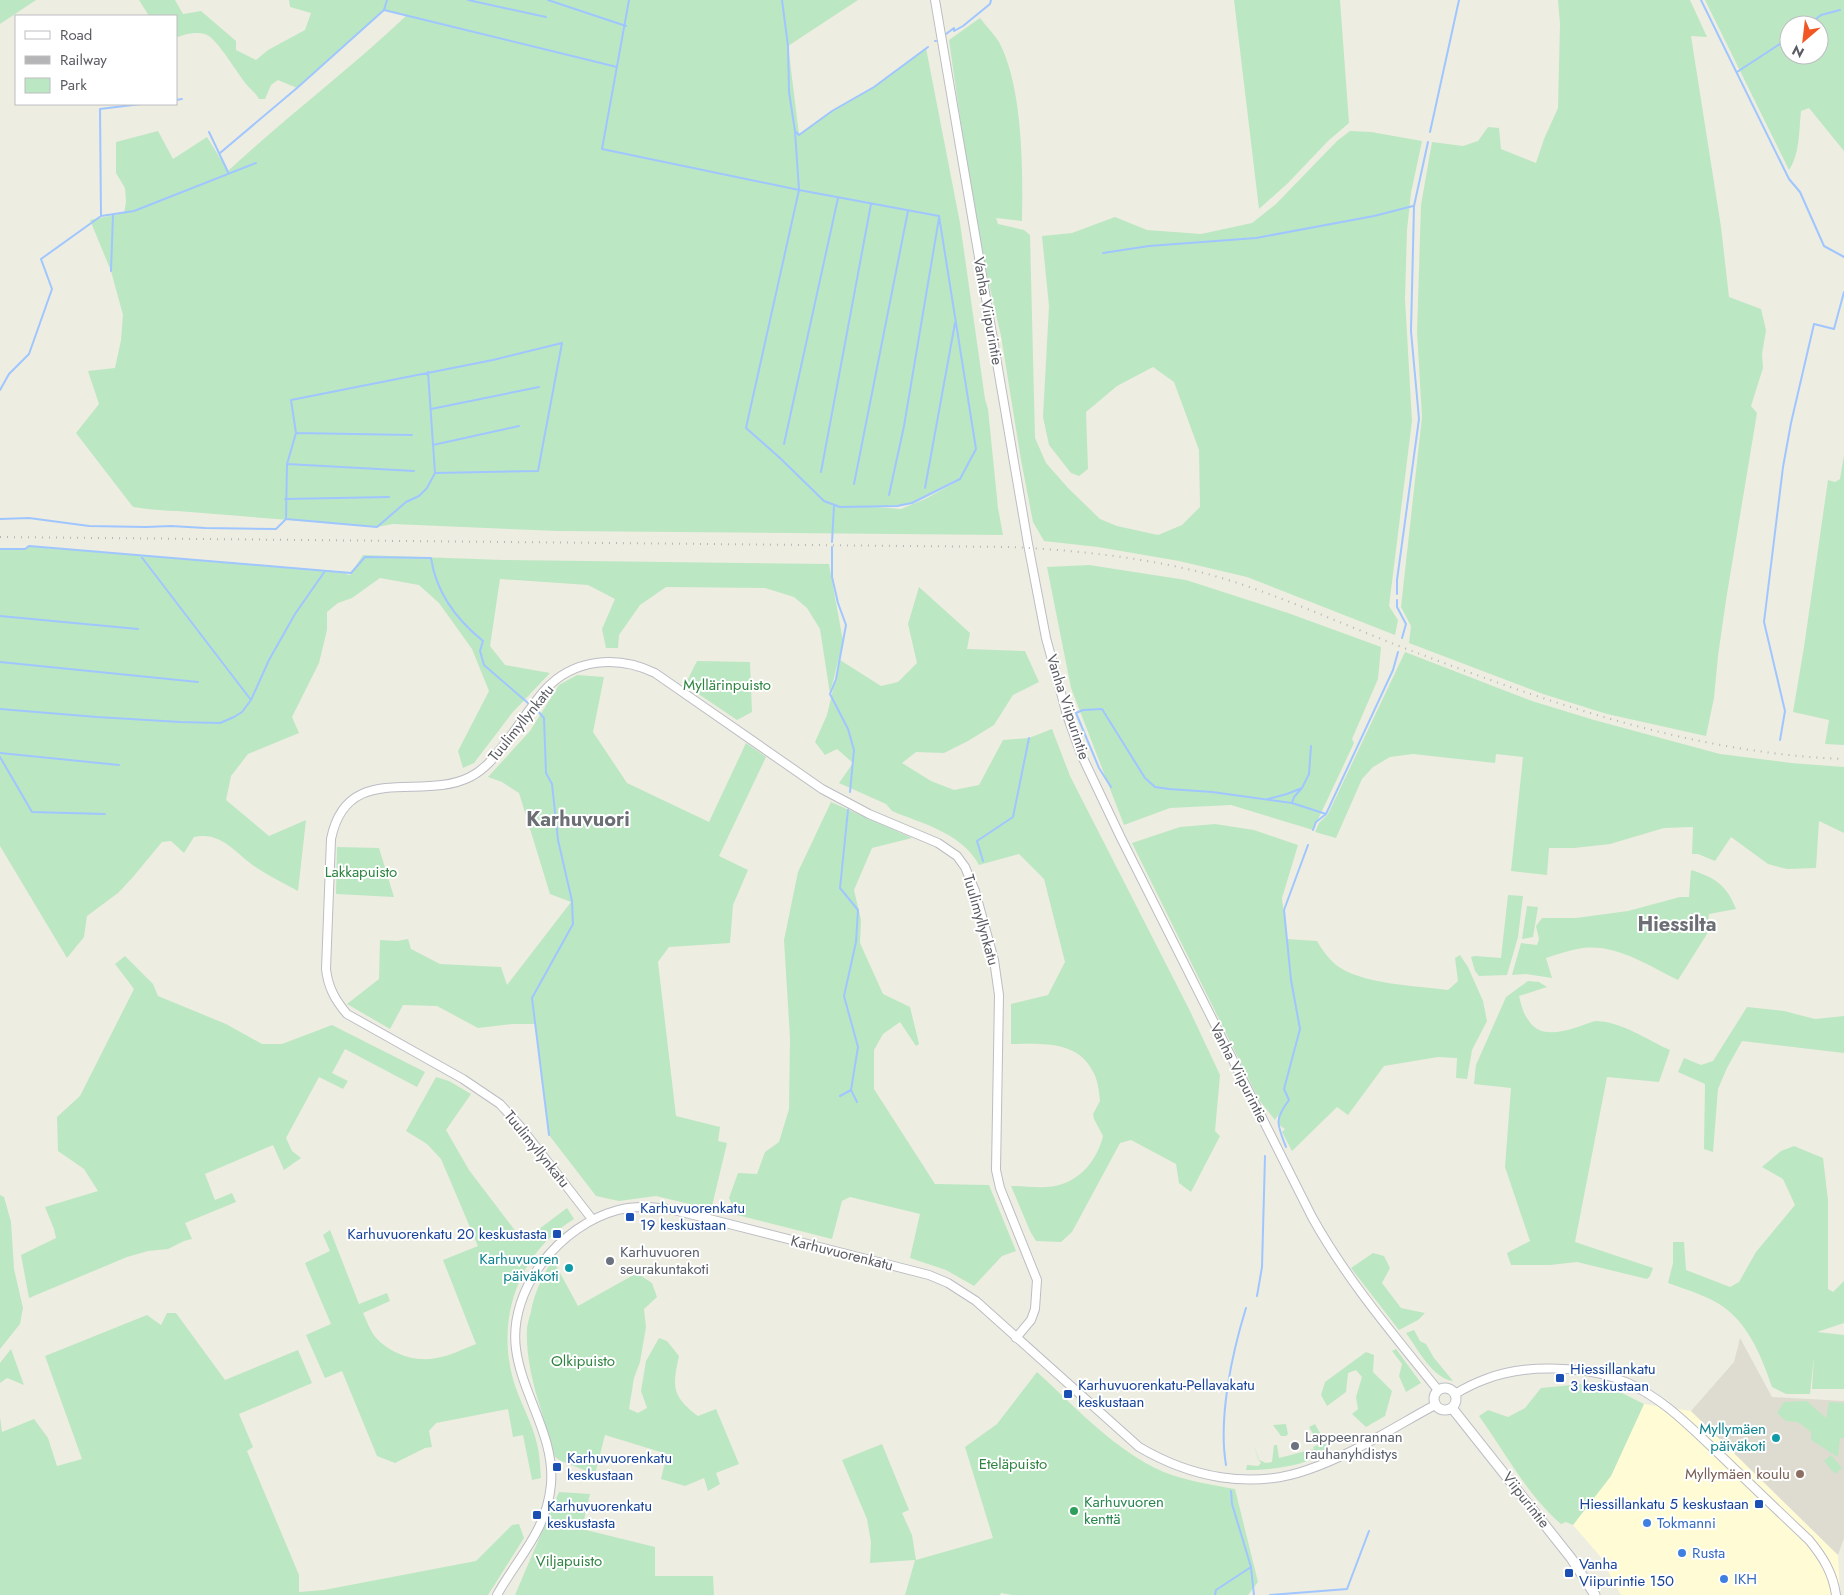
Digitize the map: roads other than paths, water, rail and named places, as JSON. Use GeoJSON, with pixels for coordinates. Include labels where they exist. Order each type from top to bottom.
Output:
{"type":"FeatureCollection","features":[{"type":"Feature","properties":{"kind":"main road"},"geometry":{"type":"LineString","coordinates":[[1449,1388],[1455,1394],[1456,1402],[1452,1408],[1441,1410],[1435,1405],[1434,1397],[1438,1390],[1449,1388]]}},
{"type":"Feature","properties":{"kind":"main road","name":"Viipurintie"},"geometry":{"type":"LineString","coordinates":[[1452,1408],[1571,1558],[1595,1595]]}},
{"type":"Feature","properties":{"kind":"street","name":"Vanha Viipurintie"},"geometry":{"type":"LineString","coordinates":[[935,0],[1033,571],[1046,638],[1067,715],[1081,754],[1121,838],[1316,1225],[1336,1258],[1358,1288],[1438,1390]]}},
{"type":"Feature","properties":{"kind":"street","name":"Tuulimyllynkatu"},"geometry":{"type":"LineString","coordinates":[[592,1219],[520,1125],[500,1104],[463,1079],[347,1014],[339,1005],[328,984],[326,969],[327,933],[331,839],[338,816],[349,801],[363,793],[386,787],[455,784],[472,776],[485,767],[494,757],[544,690],[555,680],[566,672],[589,664],[612,661],[634,665],[655,673],[822,789],[869,814],[938,843],[957,856],[965,867],[978,900],[995,966],[999,995],[996,1170],[1000,1188],[1037,1280],[1036,1309],[1032,1320],[1016,1338]]}},
{"type":"Feature","properties":{"kind":"street","name":"Karhuvuorenkatu"},"geometry":{"type":"LineString","coordinates":[[497,1595],[530,1546],[546,1508],[551,1485],[548,1450],[519,1366],[516,1347],[516,1327],[520,1308],[530,1281],[546,1258],[566,1238],[592,1219],[619,1210],[656,1207],[674,1210],[929,1275],[948,1283],[970,1296],[1139,1447],[1178,1467],[1222,1478],[1268,1479],[1307,1470],[1341,1456],[1435,1405]]}},
{"type":"Feature","properties":{"kind":"street"},"geometry":{"type":"LineString","coordinates":[[1455,1394],[1487,1378],[1543,1370],[1578,1370],[1601,1374],[1628,1383],[1668,1406],[1809,1540],[1833,1576],[1836,1595]]}},
{"type":"Feature","properties":{"kind":"waterway"},"geometry":{"type":"LineString","coordinates":[[220,153],[297,88],[384,10],[387,0]]}},
{"type":"Feature","properties":{"kind":"waterway"},"geometry":{"type":"LineString","coordinates":[[468,0],[546,17]]}},
{"type":"Feature","properties":{"kind":"waterway"},"geometry":{"type":"LineString","coordinates":[[548,0],[626,26]]}},
{"type":"Feature","properties":{"kind":"waterway"},"geometry":{"type":"LineString","coordinates":[[629,0],[602,149],[799,190],[939,216]]}},
{"type":"Feature","properties":{"kind":"waterway"},"geometry":{"type":"LineString","coordinates":[[782,0],[788,46],[789,92],[795,131],[799,190],[746,428],[824,501],[840,507],[897,506],[912,503],[960,479],[976,449],[939,216]]}},
{"type":"Feature","properties":{"kind":"waterway"},"geometry":{"type":"LineString","coordinates":[[946,34],[954,28],[954,31],[963,26],[990,4],[991,0]]}},
{"type":"Feature","properties":{"kind":"waterway"},"geometry":{"type":"LineString","coordinates":[[1430,132],[1459,0]]}},
{"type":"Feature","properties":{"kind":"waterway"},"geometry":{"type":"LineString","coordinates":[[1701,0],[1789,179],[1800,192],[1824,246],[1844,257]]}},
{"type":"Feature","properties":{"kind":"waterway"},"geometry":{"type":"LineString","coordinates":[[384,10],[617,67]]}},
{"type":"Feature","properties":{"kind":"waterway"},"geometry":{"type":"LineString","coordinates":[[1821,15],[1840,10]]}},
{"type":"Feature","properties":{"kind":"waterway"},"geometry":{"type":"LineString","coordinates":[[1737,72],[1779,45]]}},
{"type":"Feature","properties":{"kind":"waterway"},"geometry":{"type":"LineString","coordinates":[[795,131],[799,135],[832,111],[874,87],[928,47]]}},
{"type":"Feature","properties":{"kind":"waterway"},"geometry":{"type":"LineString","coordinates":[[178,100],[182,99]]}},
{"type":"Feature","properties":{"kind":"waterway"},"geometry":{"type":"LineString","coordinates":[[101,216],[100,109],[133,105]]}},
{"type":"Feature","properties":{"kind":"waterway"},"geometry":{"type":"LineString","coordinates":[[209,132],[228,172]]}},
{"type":"Feature","properties":{"kind":"waterway"},"geometry":{"type":"LineString","coordinates":[[1397,594],[1397,580],[1419,419],[1411,331],[1414,206],[1428,142]]}},
{"type":"Feature","properties":{"kind":"waterway"},"geometry":{"type":"LineString","coordinates":[[0,390],[9,374],[29,354],[52,289],[41,259],[101,216],[134,211],[256,163]]}},
{"type":"Feature","properties":{"kind":"waterway"},"geometry":{"type":"LineString","coordinates":[[784,444],[838,198]]}},
{"type":"Feature","properties":{"kind":"waterway"},"geometry":{"type":"LineString","coordinates":[[821,472],[871,204]]}},
{"type":"Feature","properties":{"kind":"waterway"},"geometry":{"type":"LineString","coordinates":[[1103,253],[1149,246],[1256,238],[1374,216],[1413,206]]}},
{"type":"Feature","properties":{"kind":"waterway"},"geometry":{"type":"LineString","coordinates":[[854,484],[908,211]]}},
{"type":"Feature","properties":{"kind":"waterway"},"geometry":{"type":"LineString","coordinates":[[111,271],[113,215]]}},
{"type":"Feature","properties":{"kind":"waterway"},"geometry":{"type":"LineString","coordinates":[[889,495],[904,426],[939,218]]}},
{"type":"Feature","properties":{"kind":"waterway"},"geometry":{"type":"LineString","coordinates":[[1780,740],[1785,711],[1764,622],[1783,467],[1791,423],[1814,324],[1834,329],[1844,292]]}},
{"type":"Feature","properties":{"kind":"waterway"},"geometry":{"type":"LineString","coordinates":[[925,488],[955,323]]}},
{"type":"Feature","properties":{"kind":"waterway"},"geometry":{"type":"LineString","coordinates":[[0,519],[29,518],[89,526],[276,529],[286,519],[287,464],[296,433],[291,400],[493,360],[562,343],[538,471],[435,473]]}},
{"type":"Feature","properties":{"kind":"waterway"},"geometry":{"type":"LineString","coordinates":[[286,519],[377,527],[406,502],[419,496],[427,488],[435,473],[428,372]]}},
{"type":"Feature","properties":{"kind":"waterway"},"geometry":{"type":"LineString","coordinates":[[431,409],[539,387]]}},
{"type":"Feature","properties":{"kind":"waterway"},"geometry":{"type":"LineString","coordinates":[[433,445],[519,426]]}},
{"type":"Feature","properties":{"kind":"waterway"},"geometry":{"type":"LineString","coordinates":[[296,433],[412,435]]}},
{"type":"Feature","properties":{"kind":"waterway"},"geometry":{"type":"LineString","coordinates":[[287,464],[414,471]]}},
{"type":"Feature","properties":{"kind":"waterway"},"geometry":{"type":"LineString","coordinates":[[285,499],[389,497]]}},
{"type":"Feature","properties":{"kind":"waterway"},"geometry":{"type":"LineString","coordinates":[[832,542],[834,506]]}},
{"type":"Feature","properties":{"kind":"waterway"},"geometry":{"type":"LineString","coordinates":[[0,549],[25,549],[29,546],[351,573],[365,557],[431,558],[438,582],[449,604],[465,624],[483,641],[480,651],[484,665],[528,703]]}},
{"type":"Feature","properties":{"kind":"waterway"},"geometry":{"type":"LineString","coordinates":[[832,547],[832,577],[838,603],[846,625],[836,679],[830,694],[848,729],[854,750],[850,792]]}},
{"type":"Feature","properties":{"kind":"waterway"},"geometry":{"type":"LineString","coordinates":[[140,555],[251,700]]}},
{"type":"Feature","properties":{"kind":"waterway"},"geometry":{"type":"LineString","coordinates":[[0,709],[97,717],[220,723],[242,712],[251,700],[269,660],[295,614],[325,571]]}},
{"type":"Feature","properties":{"kind":"waterway"},"geometry":{"type":"LineString","coordinates":[[1397,600],[1397,607],[1406,624],[1402,638]]}},
{"type":"Feature","properties":{"kind":"waterway"},"geometry":{"type":"LineString","coordinates":[[0,616],[138,629]]}},
{"type":"Feature","properties":{"kind":"waterway"},"geometry":{"type":"LineString","coordinates":[[1313,830],[1316,822],[1326,814],[1393,670],[1398,652]]}},
{"type":"Feature","properties":{"kind":"waterway"},"geometry":{"type":"LineString","coordinates":[[0,662],[198,682]]}},
{"type":"Feature","properties":{"kind":"waterway"},"geometry":{"type":"LineString","coordinates":[[1111,787],[1099,768],[1076,713],[1083,710],[1102,709],[1145,778],[1155,787],[1212,792],[1292,803],[1326,814]]}},
{"type":"Feature","properties":{"kind":"waterway"},"geometry":{"type":"LineString","coordinates":[[537,710],[544,718],[546,773],[552,784],[558,840],[572,901],[573,924],[532,998],[549,1135]]}},
{"type":"Feature","properties":{"kind":"waterway"},"geometry":{"type":"LineString","coordinates":[[983,861],[977,841],[1013,817],[1029,738]]}},
{"type":"Feature","properties":{"kind":"waterway"},"geometry":{"type":"LineString","coordinates":[[1268,799],[1302,788],[1309,774],[1311,746]]}},
{"type":"Feature","properties":{"kind":"waterway"},"geometry":{"type":"LineString","coordinates":[[0,753],[119,765]]}},
{"type":"Feature","properties":{"kind":"waterway"},"geometry":{"type":"LineString","coordinates":[[0,757],[32,812],[105,814]]}},
{"type":"Feature","properties":{"kind":"waterway"},"geometry":{"type":"LineString","coordinates":[[1292,803],[1294,797],[1301,789]]}},
{"type":"Feature","properties":{"kind":"waterway"},"geometry":{"type":"LineString","coordinates":[[848,810],[840,888],[858,910],[856,942],[844,996],[858,1047],[851,1090],[857,1102]]}},
{"type":"Feature","properties":{"kind":"waterway"},"geometry":{"type":"LineString","coordinates":[[1286,1147],[1278,1122],[1289,1100],[1284,1089],[1300,1029],[1291,980],[1284,910],[1308,845]]}},
{"type":"Feature","properties":{"kind":"waterway"},"geometry":{"type":"LineString","coordinates":[[840,1096],[851,1090]]}},
{"type":"Feature","properties":{"kind":"waterway"},"geometry":{"type":"LineString","coordinates":[[1257,1296],[1262,1267],[1265,1156]]}},
{"type":"Feature","properties":{"kind":"waterway"},"geometry":{"type":"LineString","coordinates":[[1226,1465],[1224,1447],[1225,1407],[1231,1365],[1246,1308]]}},
{"type":"Feature","properties":{"kind":"waterway"},"geometry":{"type":"LineString","coordinates":[[1215,1595],[1216,1590],[1251,1567],[1232,1504],[1231,1491]]}},
{"type":"Feature","properties":{"kind":"waterway"},"geometry":{"type":"LineString","coordinates":[[1270,1595],[1347,1589],[1369,1531]]}},
{"type":"Feature","properties":{"kind":"waterway"},"geometry":{"type":"LineString","coordinates":[[1251,1568],[1254,1595]]}},
{"type":"Feature","properties":{"kind":"railway"},"geometry":{"type":"LineString","coordinates":[[0,537],[1010,547],[1107,555],[1180,567],[1254,588],[1399,646],[1507,686],[1617,721],[1729,747],[1786,755],[1844,759]]}},
{"type":"Feature","properties":{"kind":"place","name":"Karhuvuorenkatu 19 keskustaan"},"geometry":{"type":"Point","coordinates":[630,1217]}},
{"type":"Feature","properties":{"kind":"place","name":"Karhuvuorenkatu 20 keskustasta"},"geometry":{"type":"Point","coordinates":[557,1234]}},
{"type":"Feature","properties":{"kind":"place","name":"Karhuvuoren seurakuntakoti"},"geometry":{"type":"Point","coordinates":[610,1261]}},
{"type":"Feature","properties":{"kind":"place","name":"Karhuvuoren päiväkoti"},"geometry":{"type":"Point","coordinates":[569,1268]}},
{"type":"Feature","properties":{"kind":"place","name":"Hiessillankatu 3 keskustaan"},"geometry":{"type":"Point","coordinates":[1560,1378]}},
{"type":"Feature","properties":{"kind":"place","name":"Karhuvuorenkatu-Pellavakatu keskustaan"},"geometry":{"type":"Point","coordinates":[1068,1394]}},
{"type":"Feature","properties":{"kind":"place","name":"Myllymäen päiväkoti"},"geometry":{"type":"Point","coordinates":[1776,1438]}},
{"type":"Feature","properties":{"kind":"place","name":"Lappeenrannan rauhanyhdistys"},"geometry":{"type":"Point","coordinates":[1295,1446]}},
{"type":"Feature","properties":{"kind":"place","name":"Karhuvuorenkatu keskustaan"},"geometry":{"type":"Point","coordinates":[557,1467]}},
{"type":"Feature","properties":{"kind":"place","name":"Myllymäen koulu"},"geometry":{"type":"Point","coordinates":[1800,1474]}},
{"type":"Feature","properties":{"kind":"place","name":"Hiessillankatu 5 keskustaan"},"geometry":{"type":"Point","coordinates":[1759,1504]}},
{"type":"Feature","properties":{"kind":"place","name":"Karhuvuoren kenttä"},"geometry":{"type":"Point","coordinates":[1074,1511]}},
{"type":"Feature","properties":{"kind":"place","name":"Karhuvuorenkatu keskustasta"},"geometry":{"type":"Point","coordinates":[537,1515]}},
{"type":"Feature","properties":{"kind":"place","name":"Tokmanni"},"geometry":{"type":"Point","coordinates":[1647,1523]}},
{"type":"Feature","properties":{"kind":"place","name":"Rusta"},"geometry":{"type":"Point","coordinates":[1682,1553]}},
{"type":"Feature","properties":{"kind":"place","name":"Vanha Viipurintie 150"},"geometry":{"type":"Point","coordinates":[1569,1573]}},
{"type":"Feature","properties":{"kind":"place","name":"IKH"},"geometry":{"type":"Point","coordinates":[1724,1579]}},
{"type":"Feature","properties":{"kind":"district","name":"Karhuvuori"},"geometry":{"type":"Point","coordinates":[578,819]}},
{"type":"Feature","properties":{"kind":"district","name":"Hiessilta"},"geometry":{"type":"Point","coordinates":[1677,924]}},
{"type":"Feature","properties":{"kind":"park label","name":"Myllärinpuisto"},"geometry":{"type":"Point","coordinates":[727,685]}},
{"type":"Feature","properties":{"kind":"park label","name":"Lakkapuisto"},"geometry":{"type":"Point","coordinates":[361,872]}},
{"type":"Feature","properties":{"kind":"park label","name":"Olkipuisto"},"geometry":{"type":"Point","coordinates":[583,1361]}},
{"type":"Feature","properties":{"kind":"park label","name":"Eteläpuisto"},"geometry":{"type":"Point","coordinates":[1013,1464]}},
{"type":"Feature","properties":{"kind":"park label","name":"Viljapuisto"},"geometry":{"type":"Point","coordinates":[569,1561]}}]}
